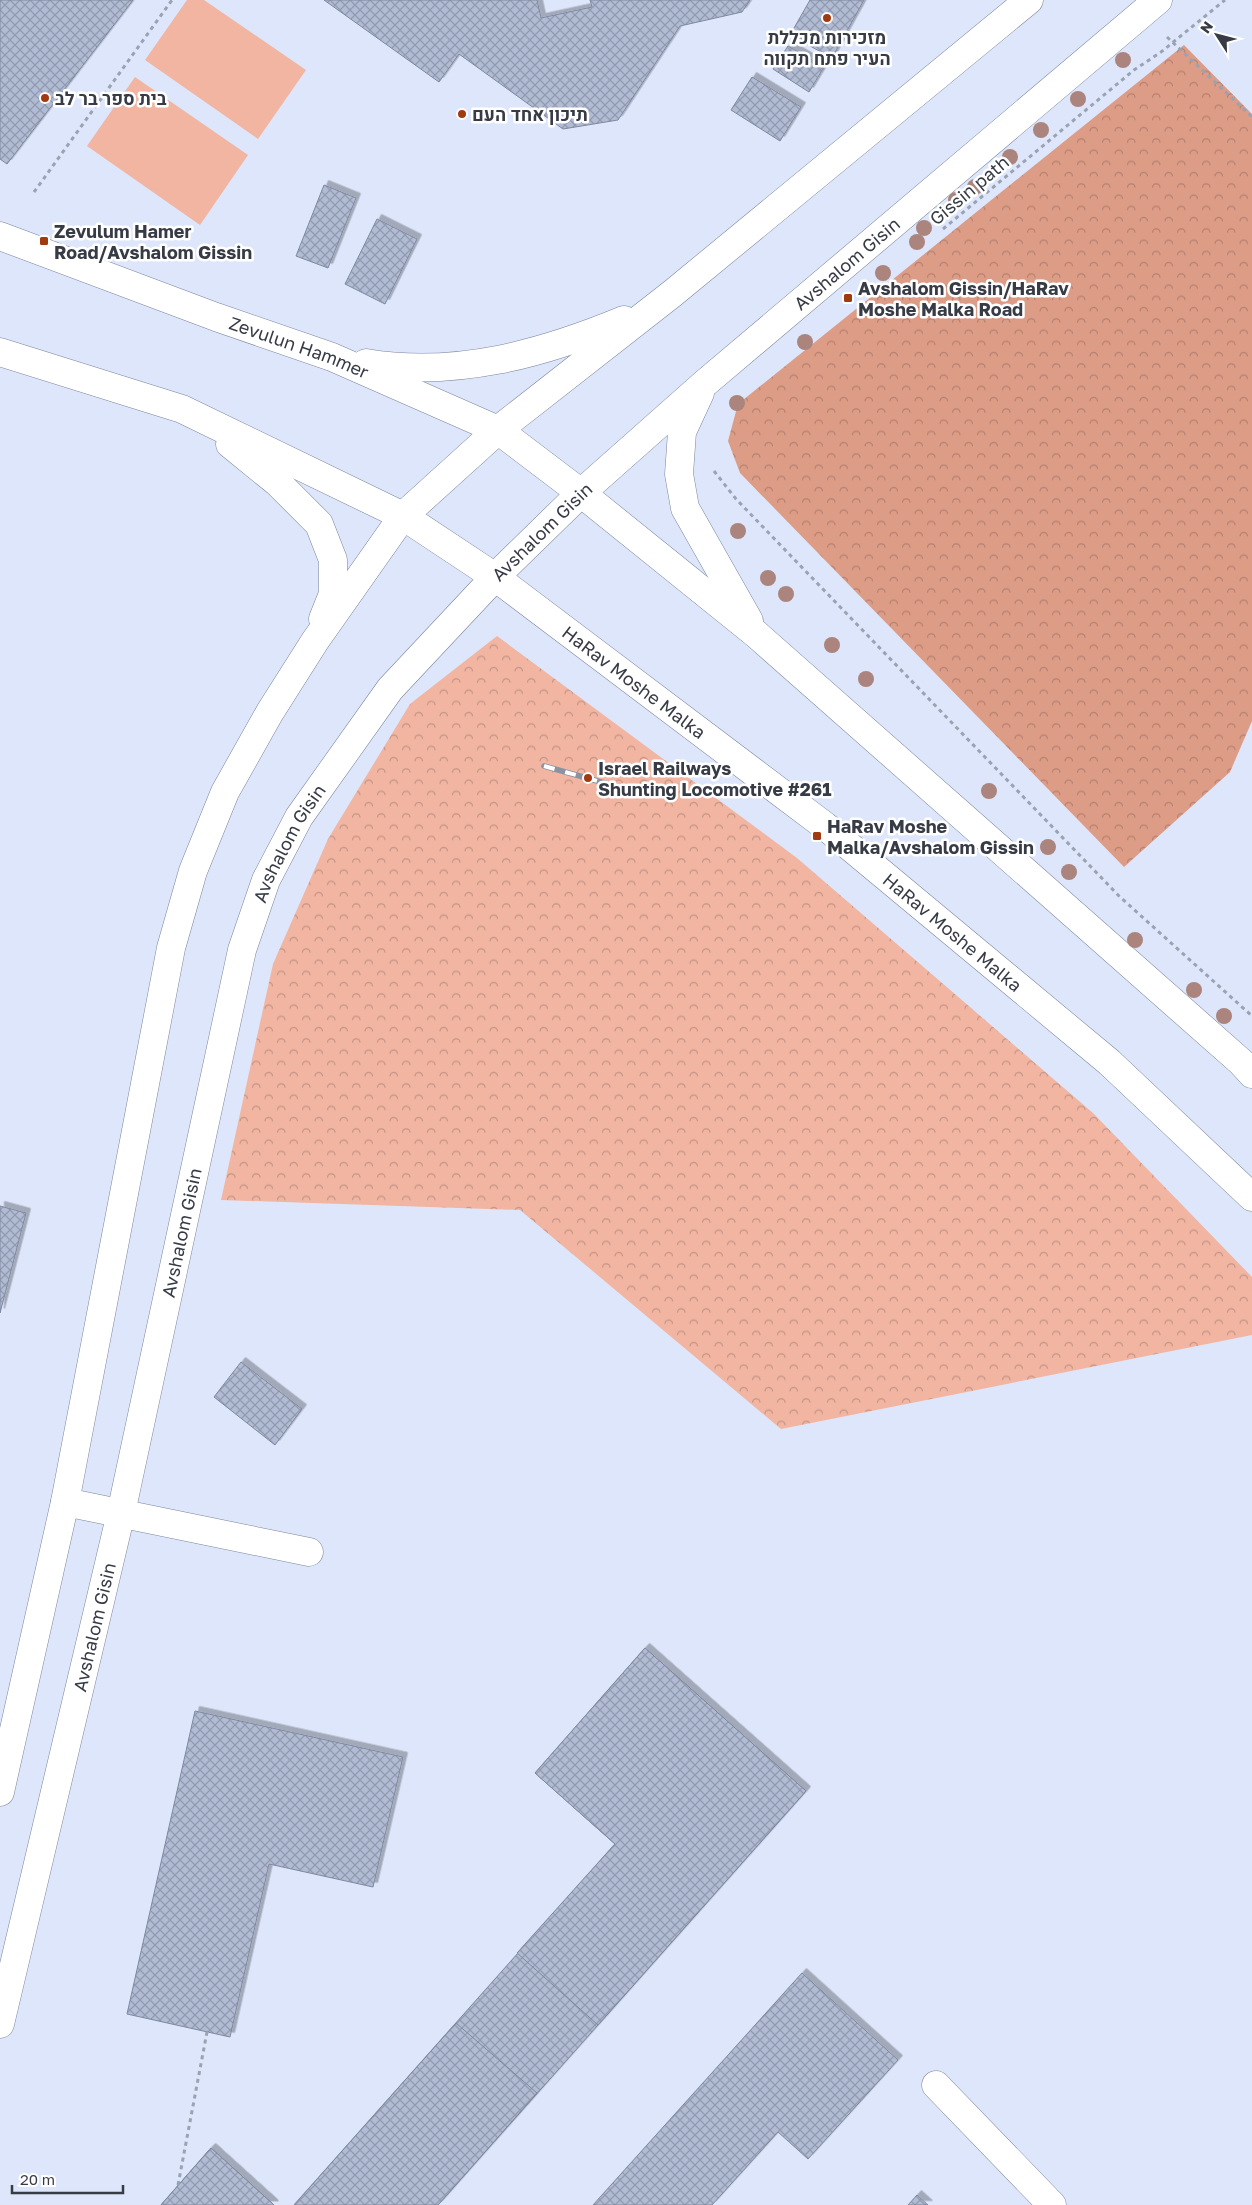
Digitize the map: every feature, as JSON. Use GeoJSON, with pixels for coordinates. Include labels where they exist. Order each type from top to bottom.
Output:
{"type":"FeatureCollection","features":[{"type":"Feature","properties":{"kind":"street"},"geometry":{"type":"LineString","coordinates":[[0,1792],[65,1502],[171,948],[188,890],[225,792],[270,712],[315,641],[403,516],[498,430],[673,293],[1029,0]]}},
{"type":"Feature","properties":{"kind":"street","name":"Avshalom Gisin"},"geometry":{"type":"LineString","coordinates":[[0,2024],[121,1514],[242,950],[266,880],[299,816],[390,689],[495,578],[581,492],[704,384],[1150,6]]}},
{"type":"Feature","properties":{"kind":"street","name":"Zevulun Hammer"},"geometry":{"type":"LineString","coordinates":[[0,236],[216,317],[332,357],[498,430],[581,492]]}},
{"type":"Feature","properties":{"kind":"street"},"geometry":{"type":"LineString","coordinates":[[332,357],[411,368],[471,364],[536,352],[589,335],[626,319],[673,293]]}},
{"type":"Feature","properties":{"kind":"street"},"geometry":{"type":"LineString","coordinates":[[0,352],[182,409],[403,516],[495,578]]}},
{"type":"Feature","properties":{"kind":"street"},"geometry":{"type":"LineString","coordinates":[[704,384],[682,432],[679,474],[685,508],[756,634]]}},
{"type":"Feature","properties":{"kind":"street"},"geometry":{"type":"LineString","coordinates":[[182,409],[233,446],[263,471],[319,524],[334,560],[332,594],[315,641]]}},
{"type":"Feature","properties":{"kind":"street"},"geometry":{"type":"LineString","coordinates":[[581,492],[756,634],[1241,1062],[1252,1074]]}},
{"type":"Feature","properties":{"kind":"street","name":"HaRav Moshe Malka"},"geometry":{"type":"LineString","coordinates":[[495,578],[825,826],[1109,1062],[1252,1197]]}},
{"type":"Feature","properties":{"kind":"street"},"geometry":{"type":"LineString","coordinates":[[65,1502],[309,1552]]}},
{"type":"Feature","properties":{"kind":"street"},"geometry":{"type":"LineString","coordinates":[[936,2085],[1052,2205]]}},
{"type":"Feature","properties":{"kind":"path"},"geometry":{"type":"LineString","coordinates":[[34,192],[172,0]]}},
{"type":"Feature","properties":{"kind":"path","name":"Gissin path"},"geometry":{"type":"LineString","coordinates":[[937,234],[1134,70],[1173,42],[1225,0]]}},
{"type":"Feature","properties":{"kind":"path"},"geometry":{"type":"LineString","coordinates":[[1150,6],[1173,42],[1252,117]]}},
{"type":"Feature","properties":{"kind":"path"},"geometry":{"type":"LineString","coordinates":[[682,432],[736,499],[1119,896],[1252,1016]]}},
{"type":"Feature","properties":{"kind":"path"},"geometry":{"type":"LineString","coordinates":[[178,2185],[207,2032]]}},
{"type":"Feature","properties":{"kind":"green space"},"geometry":{"type":"Polygon","coordinates":[[[187,0],[204,0],[306,70],[258,139],[145,60],[187,0]]]}},
{"type":"Feature","properties":{"kind":"green space"},"geometry":{"type":"Polygon","coordinates":[[[1184,45],[1252,114],[1252,721],[1230,772],[1124,867],[740,473],[728,441],[738,404],[1184,45]]]}},
{"type":"Feature","properties":{"kind":"green space"},"geometry":{"type":"Polygon","coordinates":[[[135,77],[248,155],[200,225],[87,146],[135,77]]]}},
{"type":"Feature","properties":{"kind":"green space"},"geometry":{"type":"Polygon","coordinates":[[[497,636],[797,858],[1093,1113],[1252,1277],[1252,1335],[781,1429],[520,1210],[221,1200],[273,964],[328,839],[410,704],[497,636]]]}},
{"type":"Feature","properties":{"kind":"building","name":"בית ספר בר לב"},"geometry":{"type":"Polygon","coordinates":[[[0,0],[133,0],[7,164],[0,159],[0,0]]]}},
{"type":"Feature","properties":{"kind":"building","name":"תיכון אחד העם"},"geometry":{"type":"Polygon","coordinates":[[[324,0],[537,0],[541,18],[592,7],[590,0],[750,0],[742,12],[680,26],[618,120],[563,129],[459,54],[439,82],[324,0]]]}},
{"type":"Feature","properties":{"kind":"building","name":"מזכירות מכללת העיר פתח תקווה"},"geometry":{"type":"Polygon","coordinates":[[[810,0],[864,0],[832,58],[790,35],[810,0]]]}},
{"type":"Feature","properties":{"kind":"building"},"geometry":{"type":"Polygon","coordinates":[[[788,46],[824,67],[809,92],[773,69],[788,46]]]}},
{"type":"Feature","properties":{"kind":"building"},"geometry":{"type":"Polygon","coordinates":[[[752,77],[801,107],[780,141],[731,110],[752,77]]]}},
{"type":"Feature","properties":{"kind":"building"},"geometry":{"type":"Polygon","coordinates":[[[324,185],[356,198],[328,268],[296,256],[324,185]]]}},
{"type":"Feature","properties":{"kind":"building"},"geometry":{"type":"Polygon","coordinates":[[[377,219],[417,239],[385,304],[345,284],[377,219]]]}},
{"type":"Feature","properties":{"kind":"building"},"geometry":{"type":"Polygon","coordinates":[[[0,1206],[26,1213],[0,1313],[0,1206]]]}},
{"type":"Feature","properties":{"kind":"building"},"geometry":{"type":"Polygon","coordinates":[[[241,1362],[302,1409],[275,1445],[214,1397],[241,1362]]]}},
{"type":"Feature","properties":{"kind":"building"},"geometry":{"type":"Polygon","coordinates":[[[645,1648],[806,1791],[438,2205],[294,2205],[615,1844],[535,1773],[645,1648]]]}},
{"type":"Feature","properties":{"kind":"building"},"geometry":{"type":"Polygon","coordinates":[[[645,1648],[806,1791],[598,2025],[517,1953],[615,1844],[535,1773],[645,1648]]]}},
{"type":"Feature","properties":{"kind":"building"},"geometry":{"type":"Polygon","coordinates":[[[195,1711],[403,1757],[373,1887],[269,1864],[230,2037],[127,2014],[195,1711]]]}},
{"type":"Feature","properties":{"kind":"building"},"geometry":{"type":"Polygon","coordinates":[[[802,1973],[898,2060],[808,2159],[778,2132],[712,2205],[593,2205],[802,1973]]]}},
{"type":"Feature","properties":{"kind":"building"},"geometry":{"type":"Polygon","coordinates":[[[456,2023],[537,2093],[438,2205],[294,2205],[456,2023]]]}},
{"type":"Feature","properties":{"kind":"building"},"geometry":{"type":"Polygon","coordinates":[[[211,2148],[274,2205],[161,2205],[211,2148]]]}},
{"type":"Feature","properties":{"kind":"building"},"geometry":{"type":"Polygon","coordinates":[[[211,2148],[274,2205],[161,2205],[211,2148]]]}},
{"type":"Feature","properties":{"kind":"building"},"geometry":{"type":"Polygon","coordinates":[[[211,2148],[274,2205],[161,2205],[211,2148]]]}},
{"type":"Feature","properties":{"kind":"building"},"geometry":{"type":"Polygon","coordinates":[[[917,2195],[928,2205],[908,2205],[917,2195]]]}},
{"type":"Feature","properties":{"kind":"railway"},"geometry":{"type":"LineString","coordinates":[[544,766],[633,791]]}},
{"type":"Feature","properties":{"kind":"place","name":"מזכירות מכללת העיר פתח תקווה"},"geometry":{"type":"Point","coordinates":[827,18]}},
{"type":"Feature","properties":{"kind":"place","name":"בית ספר בר לב"},"geometry":{"type":"Point","coordinates":[45,98]}},
{"type":"Feature","properties":{"kind":"place","name":"תיכון אחד העם"},"geometry":{"type":"Point","coordinates":[462,114]}},
{"type":"Feature","properties":{"kind":"place","name":"Zevulum Hamer Road/Avshalom Gissin"},"geometry":{"type":"Point","coordinates":[44,241]}},
{"type":"Feature","properties":{"kind":"place","name":"Avshalom Gissin/HaRav Moshe Malka Road"},"geometry":{"type":"Point","coordinates":[848,298]}},
{"type":"Feature","properties":{"kind":"place","name":"Israel Railways Shunting Locomotive #261"},"geometry":{"type":"Point","coordinates":[588,778]}},
{"type":"Feature","properties":{"kind":"place","name":"HaRav Moshe Malka/Avshalom Gissin"},"geometry":{"type":"Point","coordinates":[817,836]}}]}
